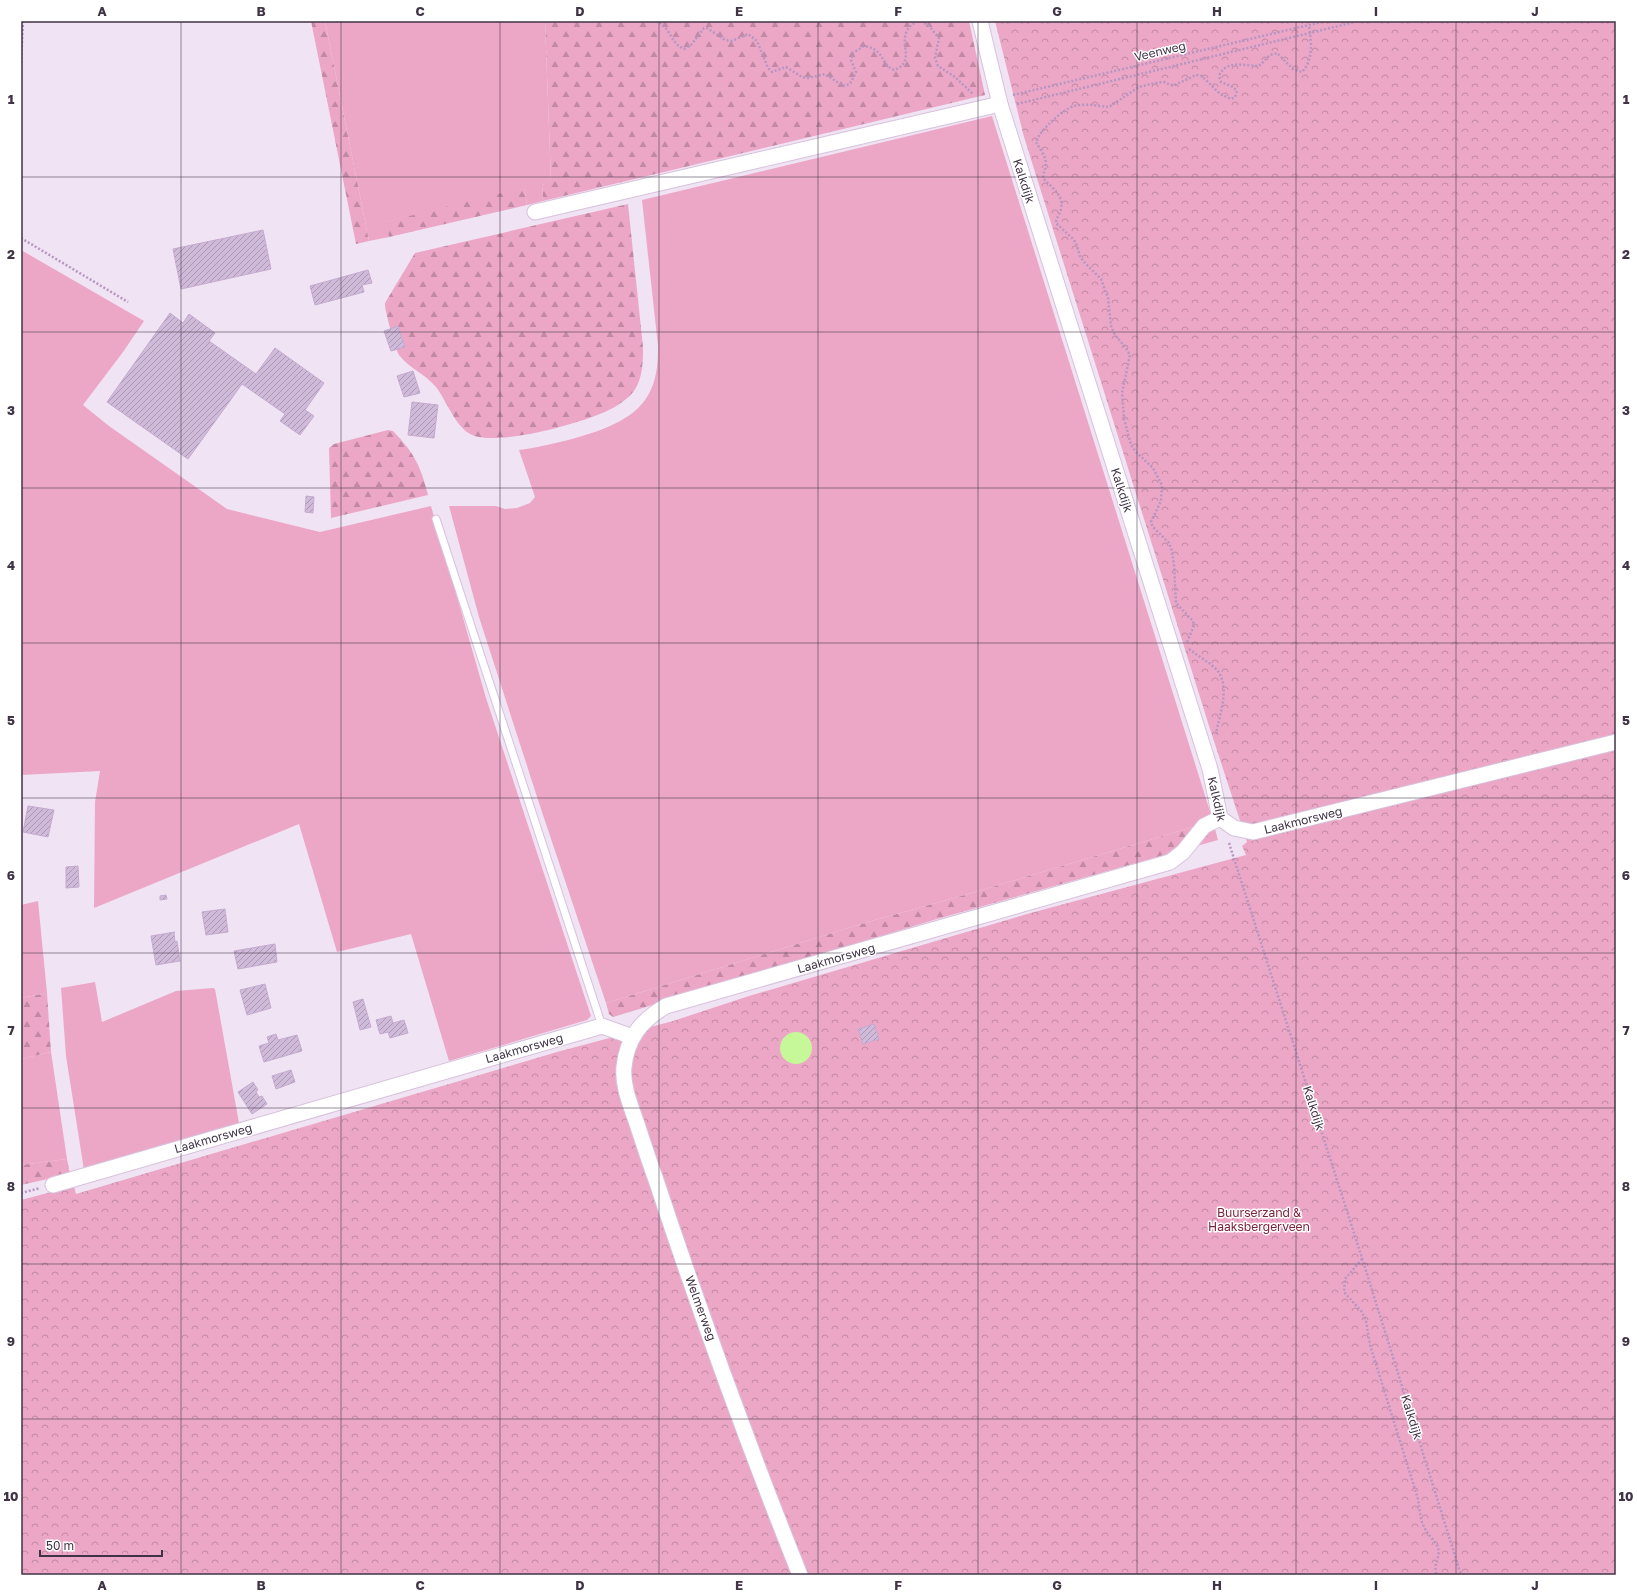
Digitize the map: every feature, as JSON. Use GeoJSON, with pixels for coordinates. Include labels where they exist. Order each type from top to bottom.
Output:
{"type":"FeatureCollection","features":[{"type":"Feature","properties":{"kind":"street","name":"Kalkdijk"},"geometry":{"type":"LineString","coordinates":[[980,21],[994,106],[1210,769],[1220,818]]}},
{"type":"Feature","properties":{"kind":"street"},"geometry":{"type":"LineString","coordinates":[[535,212],[994,106]]}},
{"type":"Feature","properties":{"kind":"street","name":"Laakmorsweg"},"geometry":{"type":"LineString","coordinates":[[633,1036],[652,1014],[666,1006],[1170,862],[1183,852],[1204,826],[1220,818],[1234,828],[1253,832],[1616,742]]}},
{"type":"Feature","properties":{"kind":"street"},"geometry":{"type":"LineString","coordinates":[[602,1026],[633,1036]]}},
{"type":"Feature","properties":{"kind":"street","name":"Laakmorsweg"},"geometry":{"type":"LineString","coordinates":[[53,1185],[602,1026]]}},
{"type":"Feature","properties":{"kind":"street","name":"Welmerweg"},"geometry":{"type":"LineString","coordinates":[[633,1036],[624,1068],[626,1088],[633,1112],[751,1451],[800,1575]]}},
{"type":"Feature","properties":{"kind":"lane"},"geometry":{"type":"LineString","coordinates":[[436,518],[602,1026]]}},
{"type":"Feature","properties":{"kind":"path"},"geometry":{"type":"LineString","coordinates":[[21,63],[23,21]]}},
{"type":"Feature","properties":{"kind":"path"},"geometry":{"type":"LineString","coordinates":[[656,21],[665,26],[675,43],[684,49],[691,45],[704,28],[707,28],[725,40],[732,40],[748,34],[758,41],[768,68],[772,72],[786,67],[802,77],[808,78],[825,74],[843,86],[850,84],[856,72],[851,60],[853,53],[864,46],[872,47],[879,52],[890,68],[894,70],[899,68],[906,57],[904,41],[905,32],[909,26],[920,21],[929,26],[939,38],[935,58],[938,66],[994,106],[1018,104],[1054,96],[1359,21]]}},
{"type":"Feature","properties":{"kind":"path","name":"Veenweg"},"geometry":{"type":"LineString","coordinates":[[994,106],[1015,94],[1326,21]]}},
{"type":"Feature","properties":{"kind":"path"},"geometry":{"type":"LineString","coordinates":[[1215,740],[1223,690],[1221,677],[1217,670],[1189,649],[1187,643],[1194,626],[1193,621],[1176,603],[1172,551],[1169,543],[1153,527],[1151,522],[1161,501],[1162,486],[1154,468],[1136,452],[1131,445],[1124,418],[1122,393],[1130,355],[1115,336],[1111,326],[1108,298],[1101,279],[1083,261],[1072,238],[1056,223],[1062,201],[1059,195],[1043,178],[1043,171],[1046,165],[1044,156],[1036,142],[1041,132],[1067,109],[1085,105],[1109,108],[1139,87],[1148,84],[1165,82],[1170,85],[1196,75],[1202,76],[1220,94],[1231,99],[1235,97],[1237,91],[1233,87],[1221,82],[1219,76],[1222,69],[1227,66],[1240,64],[1259,66],[1270,55],[1277,53],[1293,69],[1302,72],[1306,68],[1310,57],[1309,25]]}},
{"type":"Feature","properties":{"kind":"path"},"geometry":{"type":"LineString","coordinates":[[21,238],[128,302]]}},
{"type":"Feature","properties":{"kind":"path","name":"Kalkdijk"},"geometry":{"type":"LineString","coordinates":[[1220,818],[1263,946],[1461,1575]]}},
{"type":"Feature","properties":{"kind":"path"},"geometry":{"type":"LineString","coordinates":[[1362,1258],[1345,1279],[1344,1292],[1357,1305],[1366,1321],[1370,1345],[1418,1500],[1419,1516],[1424,1528],[1438,1547],[1435,1567],[1437,1575]]}},
{"type":"Feature","properties":{"kind":"green space"},"geometry":{"type":"Polygon","coordinates":[[[311,21],[325,21],[369,241],[356,244],[311,21]]]}},
{"type":"Feature","properties":{"kind":"green space"},"geometry":{"type":"Polygon","coordinates":[[[325,21],[545,21],[551,182],[542,185],[543,201],[527,205],[525,191],[522,189],[386,222],[389,237],[369,241],[325,21]]]}},
{"type":"Feature","properties":{"kind":"green space"},"geometry":{"type":"Polygon","coordinates":[[[545,21],[969,21],[985,95],[543,201],[542,185],[551,181],[545,21]]]}},
{"type":"Feature","properties":{"kind":"green space","name":"Buurserzand & Haaksbergerveen"},"geometry":{"type":"Polygon","coordinates":[[[995,21],[1616,21],[1616,1575],[21,1575],[21,1200],[74,1186],[76,1194],[557,1052],[673,1021],[749,996],[1027,914],[1246,855],[1242,846],[1247,842],[1024,137],[995,21]]]}},
{"type":"Feature","properties":{"kind":"green space"},"geometry":{"type":"Polygon","coordinates":[[[992,116],[1213,821],[972,893],[868,922],[606,1003],[479,617],[449,506],[496,506],[505,509],[517,508],[530,503],[535,497],[519,450],[544,446],[589,434],[615,424],[632,414],[647,397],[655,378],[658,346],[642,200],[992,116]]]}},
{"type":"Feature","properties":{"kind":"green space"},"geometry":{"type":"Polygon","coordinates":[[[522,188],[525,191],[527,205],[389,237],[385,222],[522,188]]]}},
{"type":"Feature","properties":{"kind":"green space"},"geometry":{"type":"Polygon","coordinates":[[[628,204],[643,347],[643,364],[641,375],[634,391],[629,397],[606,411],[568,425],[503,438],[485,438],[472,435],[466,431],[456,420],[436,387],[427,378],[407,364],[399,355],[390,329],[385,303],[415,253],[628,204]]]}},
{"type":"Feature","properties":{"kind":"green space"},"geometry":{"type":"Polygon","coordinates":[[[21,250],[144,321],[123,352],[83,405],[109,426],[227,509],[320,532],[431,506],[486,698],[591,1016],[587,1020],[449,1061],[411,934],[337,952],[299,824],[94,908],[95,802],[100,771],[21,775],[21,250]]]}},
{"type":"Feature","properties":{"kind":"green space"},"geometry":{"type":"Polygon","coordinates":[[[388,430],[393,431],[412,453],[416,460],[428,495],[331,518],[329,448],[334,444],[388,430]]]}},
{"type":"Feature","properties":{"kind":"green space"},"geometry":{"type":"Polygon","coordinates":[[[1213,821],[1218,840],[937,919],[613,1017],[609,1014],[606,1003],[868,922],[972,893],[1213,821]]]}},
{"type":"Feature","properties":{"kind":"green space"},"geometry":{"type":"Polygon","coordinates":[[[38,901],[47,993],[21,998],[21,905],[38,901]]]}},
{"type":"Feature","properties":{"kind":"green space"},"geometry":{"type":"Polygon","coordinates":[[[95,982],[102,1022],[176,991],[215,989],[239,1123],[84,1170],[66,1056],[61,988],[95,982]]]}},
{"type":"Feature","properties":{"kind":"green space"},"geometry":{"type":"Polygon","coordinates":[[[47,993],[51,1052],[21,1059],[21,998],[47,993]]]}},
{"type":"Feature","properties":{"kind":"green space"},"geometry":{"type":"Polygon","coordinates":[[[51,1052],[67,1159],[21,1165],[21,1059],[51,1052]]]}},
{"type":"Feature","properties":{"kind":"green space"},"geometry":{"type":"Polygon","coordinates":[[[67,1159],[70,1174],[21,1185],[21,1165],[67,1159]]]}},
{"type":"Feature","properties":{"kind":"shaded area"},"geometry":{"type":"Polygon","coordinates":[[[793,1032],[799,1032],[809,1039],[812,1048],[811,1054],[805,1061],[799,1064],[793,1064],[783,1057],[780,1051],[780,1045],[787,1035],[793,1032]]]}},
{"type":"Feature","properties":{"kind":"building"},"geometry":{"type":"Polygon","coordinates":[[[263,230],[271,269],[181,289],[173,249],[263,230]]]}},
{"type":"Feature","properties":{"kind":"building"},"geometry":{"type":"Polygon","coordinates":[[[368,270],[372,283],[362,285],[364,292],[315,305],[310,286],[368,270]]]}},
{"type":"Feature","properties":{"kind":"building"},"geometry":{"type":"Polygon","coordinates":[[[170,313],[183,323],[189,314],[215,333],[209,341],[256,374],[275,348],[324,383],[305,410],[314,416],[300,435],[280,421],[285,414],[242,384],[188,459],[107,402],[170,313]]]}},
{"type":"Feature","properties":{"kind":"building"},"geometry":{"type":"Polygon","coordinates":[[[398,326],[405,347],[391,351],[384,331],[398,326]]]}},
{"type":"Feature","properties":{"kind":"building"},"geometry":{"type":"Polygon","coordinates":[[[413,371],[420,393],[404,397],[397,376],[413,371]]]}},
{"type":"Feature","properties":{"kind":"building"},"geometry":{"type":"Polygon","coordinates":[[[412,402],[438,405],[434,438],[408,435],[412,402]]]}},
{"type":"Feature","properties":{"kind":"building"},"geometry":{"type":"Polygon","coordinates":[[[306,496],[314,497],[313,513],[305,512],[306,496]]]}},
{"type":"Feature","properties":{"kind":"building"},"geometry":{"type":"Polygon","coordinates":[[[28,806],[54,810],[48,837],[23,832],[28,806]]]}},
{"type":"Feature","properties":{"kind":"building"},"geometry":{"type":"Polygon","coordinates":[[[78,866],[79,887],[66,888],[66,867],[78,866]]]}},
{"type":"Feature","properties":{"kind":"building"},"geometry":{"type":"Polygon","coordinates":[[[166,895],[167,899],[160,900],[160,896],[166,895]]]}},
{"type":"Feature","properties":{"kind":"building"},"geometry":{"type":"Polygon","coordinates":[[[225,909],[228,932],[206,935],[202,912],[225,909]]]}},
{"type":"Feature","properties":{"kind":"building"},"geometry":{"type":"Polygon","coordinates":[[[175,932],[175,942],[177,941],[180,961],[156,965],[151,936],[175,932]]]}},
{"type":"Feature","properties":{"kind":"building"},"geometry":{"type":"Polygon","coordinates":[[[275,944],[277,962],[238,969],[234,951],[275,944]]]}},
{"type":"Feature","properties":{"kind":"building"},"geometry":{"type":"Polygon","coordinates":[[[265,984],[271,1008],[247,1015],[240,990],[265,984]]]}},
{"type":"Feature","properties":{"kind":"building"},"geometry":{"type":"Polygon","coordinates":[[[363,999],[371,1027],[360,1030],[353,1002],[363,999]]]}},
{"type":"Feature","properties":{"kind":"building"},"geometry":{"type":"Polygon","coordinates":[[[391,1016],[393,1023],[404,1020],[408,1033],[390,1038],[388,1032],[380,1034],[376,1020],[391,1016]]]}},
{"type":"Feature","properties":{"kind":"building"},"geometry":{"type":"Polygon","coordinates":[[[874,1024],[879,1039],[863,1044],[858,1029],[874,1024]]]}},
{"type":"Feature","properties":{"kind":"building"},"geometry":{"type":"Polygon","coordinates":[[[276,1034],[278,1040],[297,1035],[302,1051],[264,1062],[259,1046],[269,1043],[267,1037],[276,1034]]]}},
{"type":"Feature","properties":{"kind":"building"},"geometry":{"type":"Polygon","coordinates":[[[291,1070],[295,1082],[276,1089],[272,1076],[291,1070]]]}},
{"type":"Feature","properties":{"kind":"building"},"geometry":{"type":"Polygon","coordinates":[[[253,1082],[258,1090],[256,1092],[259,1097],[262,1096],[267,1104],[252,1114],[238,1092],[253,1082]]]}}]}
